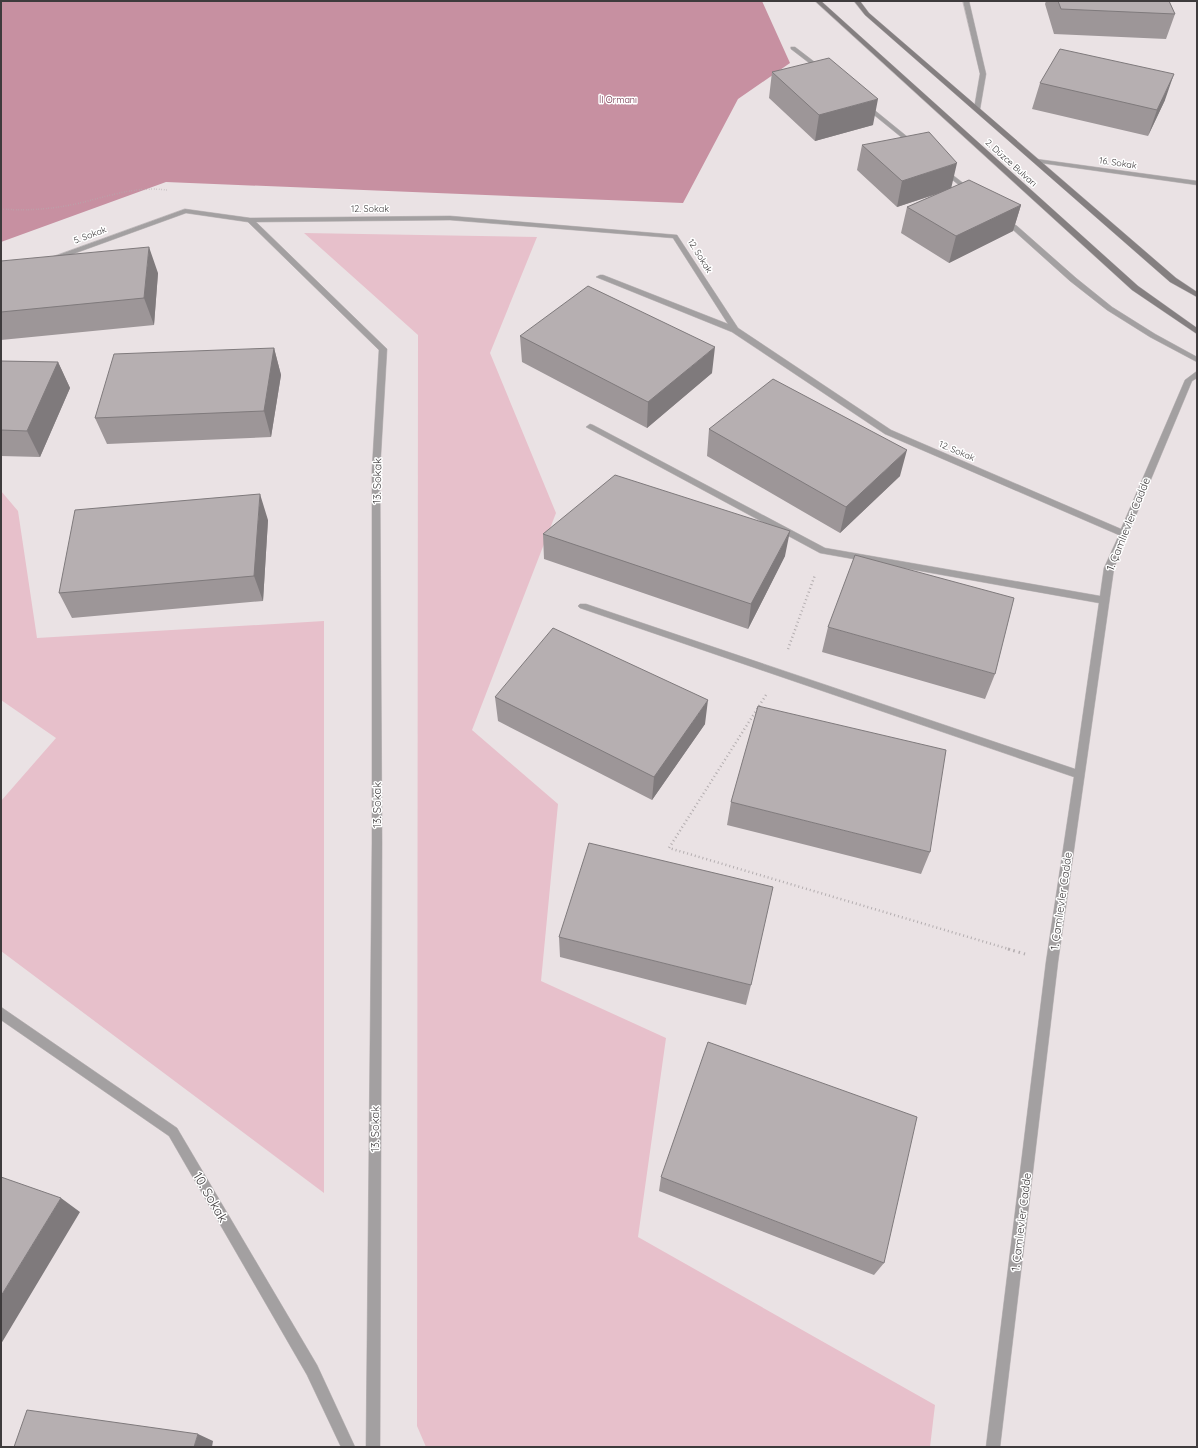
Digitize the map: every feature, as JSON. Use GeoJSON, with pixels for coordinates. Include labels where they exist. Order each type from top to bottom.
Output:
{"type":"FeatureCollection","features":[{"type":"Feature","properties":{"kind":"street","name":"2. Düzce Bulvarı"},"geometry":{"type":"LineString","coordinates":[[818,1],[1135,288],[1197,332]]}},
{"type":"Feature","properties":{"kind":"street","name":"2. Düzce Bulvarı"},"geometry":{"type":"LineString","coordinates":[[857,1],[867,14],[1173,280],[1197,295]]}},
{"type":"Feature","properties":{"kind":"street"},"geometry":{"type":"LineString","coordinates":[[966,1],[983,74],[976,109]]}},
{"type":"Feature","properties":{"kind":"street"},"geometry":{"type":"LineString","coordinates":[[792,48],[826,73]]}},
{"type":"Feature","properties":{"kind":"street"},"geometry":{"type":"LineString","coordinates":[[862,102],[921,152]]}},
{"type":"Feature","properties":{"kind":"street","name":"16. Sokak"},"geometry":{"type":"LineString","coordinates":[[1036,161],[1197,183]]}},
{"type":"Feature","properties":{"kind":"street"},"geometry":{"type":"LineString","coordinates":[[939,166],[976,196]]}},
{"type":"Feature","properties":{"kind":"street","name":"12. Sokak"},"geometry":{"type":"LineString","coordinates":[[185,211],[250,220],[450,218],[675,236],[735,330],[888,432],[1123,533]]}},
{"type":"Feature","properties":{"kind":"street","name":"5. Sokak"},"geometry":{"type":"LineString","coordinates":[[38,263],[185,211]]}},
{"type":"Feature","properties":{"kind":"street"},"geometry":{"type":"LineString","coordinates":[[1000,216],[1024,235],[1082,288],[1109,308],[1138,327],[1197,360]]}},
{"type":"Feature","properties":{"kind":"street","name":"13. Sokak"},"geometry":{"type":"LineString","coordinates":[[250,220],[383,349],[376,470],[377,843],[373,1447]]}},
{"type":"Feature","properties":{"kind":"street"},"geometry":{"type":"LineString","coordinates":[[600,277],[735,330]]}},
{"type":"Feature","properties":{"kind":"street","name":"1. Çamlıevler Cadde"},"geometry":{"type":"LineString","coordinates":[[993,1447],[1052,962],[1109,568],[1189,380],[1197,374]]}},
{"type":"Feature","properties":{"kind":"street"},"geometry":{"type":"LineString","coordinates":[[590,427],[823,551],[1104,600]]}},
{"type":"Feature","properties":{"kind":"street"},"geometry":{"type":"LineString","coordinates":[[583,606],[1079,775]]}},
{"type":"Feature","properties":{"kind":"street","name":"10. Sokak"},"geometry":{"type":"LineString","coordinates":[[1,1013],[173,1132],[312,1370],[348,1447]]}},
{"type":"Feature","properties":{"kind":"path"},"geometry":{"type":"LineString","coordinates":[[1,209],[34,210],[57,207],[136,190],[157,188],[175,193],[182,198],[185,211]]}},
{"type":"Feature","properties":{"kind":"path"},"geometry":{"type":"LineString","coordinates":[[823,551],[780,673],[669,848],[1052,962]]}},
{"type":"Feature","properties":{"kind":"shaded area"},"geometry":{"type":"Polygon","coordinates":[[[304,233],[537,237],[490,353],[556,513],[472,730],[558,804],[541,981],[666,1038],[638,1237],[935,1405],[930,1447],[426,1447],[417,1426],[418,335],[304,233]]]}},
{"type":"Feature","properties":{"kind":"shaded area"},"geometry":{"type":"Polygon","coordinates":[[[1,491],[18,511],[37,638],[324,621],[324,1193],[1,951],[1,801],[56,738],[1,700],[1,491]]]}},
{"type":"Feature","properties":{"kind":"green space","name":"İl Ormanı"},"geometry":{"type":"Polygon","coordinates":[[[1,1],[762,1],[790,63],[738,99],[683,203],[166,182],[1,242],[1,1]]]}},
{"type":"Feature","properties":{"kind":"building"},"geometry":{"type":"Polygon","coordinates":[[[1058,1],[1169,1],[1175,14],[1061,9],[1058,1]]]}},
{"type":"Feature","properties":{"kind":"building"},"geometry":{"type":"Polygon","coordinates":[[[1060,49],[1174,74],[1157,110],[1040,83],[1060,49]]]}},
{"type":"Feature","properties":{"kind":"building"},"geometry":{"type":"Polygon","coordinates":[[[829,58],[878,99],[819,115],[772,72],[829,58]]]}},
{"type":"Feature","properties":{"kind":"building"},"geometry":{"type":"Polygon","coordinates":[[[929,132],[957,163],[902,181],[862,145],[929,132]]]}},
{"type":"Feature","properties":{"kind":"building"},"geometry":{"type":"Polygon","coordinates":[[[969,180],[1021,205],[956,236],[907,207],[969,180]]]}},
{"type":"Feature","properties":{"kind":"building"},"geometry":{"type":"Polygon","coordinates":[[[149,247],[144,298],[1,312],[1,261],[149,247]]]}},
{"type":"Feature","properties":{"kind":"building"},"geometry":{"type":"Polygon","coordinates":[[[588,286],[715,347],[648,402],[520,336],[588,286]]]}},
{"type":"Feature","properties":{"kind":"building"},"geometry":{"type":"Polygon","coordinates":[[[274,348],[264,411],[95,418],[114,354],[274,348]]]}},
{"type":"Feature","properties":{"kind":"building"},"geometry":{"type":"Polygon","coordinates":[[[1,361],[58,362],[27,431],[1,430],[1,361]]]}},
{"type":"Feature","properties":{"kind":"building"},"geometry":{"type":"Polygon","coordinates":[[[773,379],[907,450],[846,507],[709,429],[773,379]]]}},
{"type":"Feature","properties":{"kind":"building"},"geometry":{"type":"Polygon","coordinates":[[[615,475],[790,531],[751,604],[543,534],[615,475]]]}},
{"type":"Feature","properties":{"kind":"building"},"geometry":{"type":"Polygon","coordinates":[[[260,494],[254,576],[59,593],[75,510],[260,494]]]}},
{"type":"Feature","properties":{"kind":"building"},"geometry":{"type":"Polygon","coordinates":[[[855,555],[1014,598],[995,674],[828,627],[855,555]]]}},
{"type":"Feature","properties":{"kind":"building"},"geometry":{"type":"Polygon","coordinates":[[[553,628],[708,700],[654,777],[495,697],[553,628]]]}},
{"type":"Feature","properties":{"kind":"building"},"geometry":{"type":"Polygon","coordinates":[[[758,706],[946,750],[930,852],[731,802],[758,706]]]}},
{"type":"Feature","properties":{"kind":"building"},"geometry":{"type":"Polygon","coordinates":[[[589,843],[773,887],[751,985],[559,937],[589,843]]]}},
{"type":"Feature","properties":{"kind":"building"},"geometry":{"type":"Polygon","coordinates":[[[708,1042],[917,1117],[884,1263],[661,1177],[708,1042]]]}},
{"type":"Feature","properties":{"kind":"building"},"geometry":{"type":"Polygon","coordinates":[[[1,1177],[61,1198],[1,1296],[1,1177]]]}},
{"type":"Feature","properties":{"kind":"building"},"geometry":{"type":"Polygon","coordinates":[[[27,1410],[198,1434],[194,1447],[14,1447],[27,1410]]]}}]}
